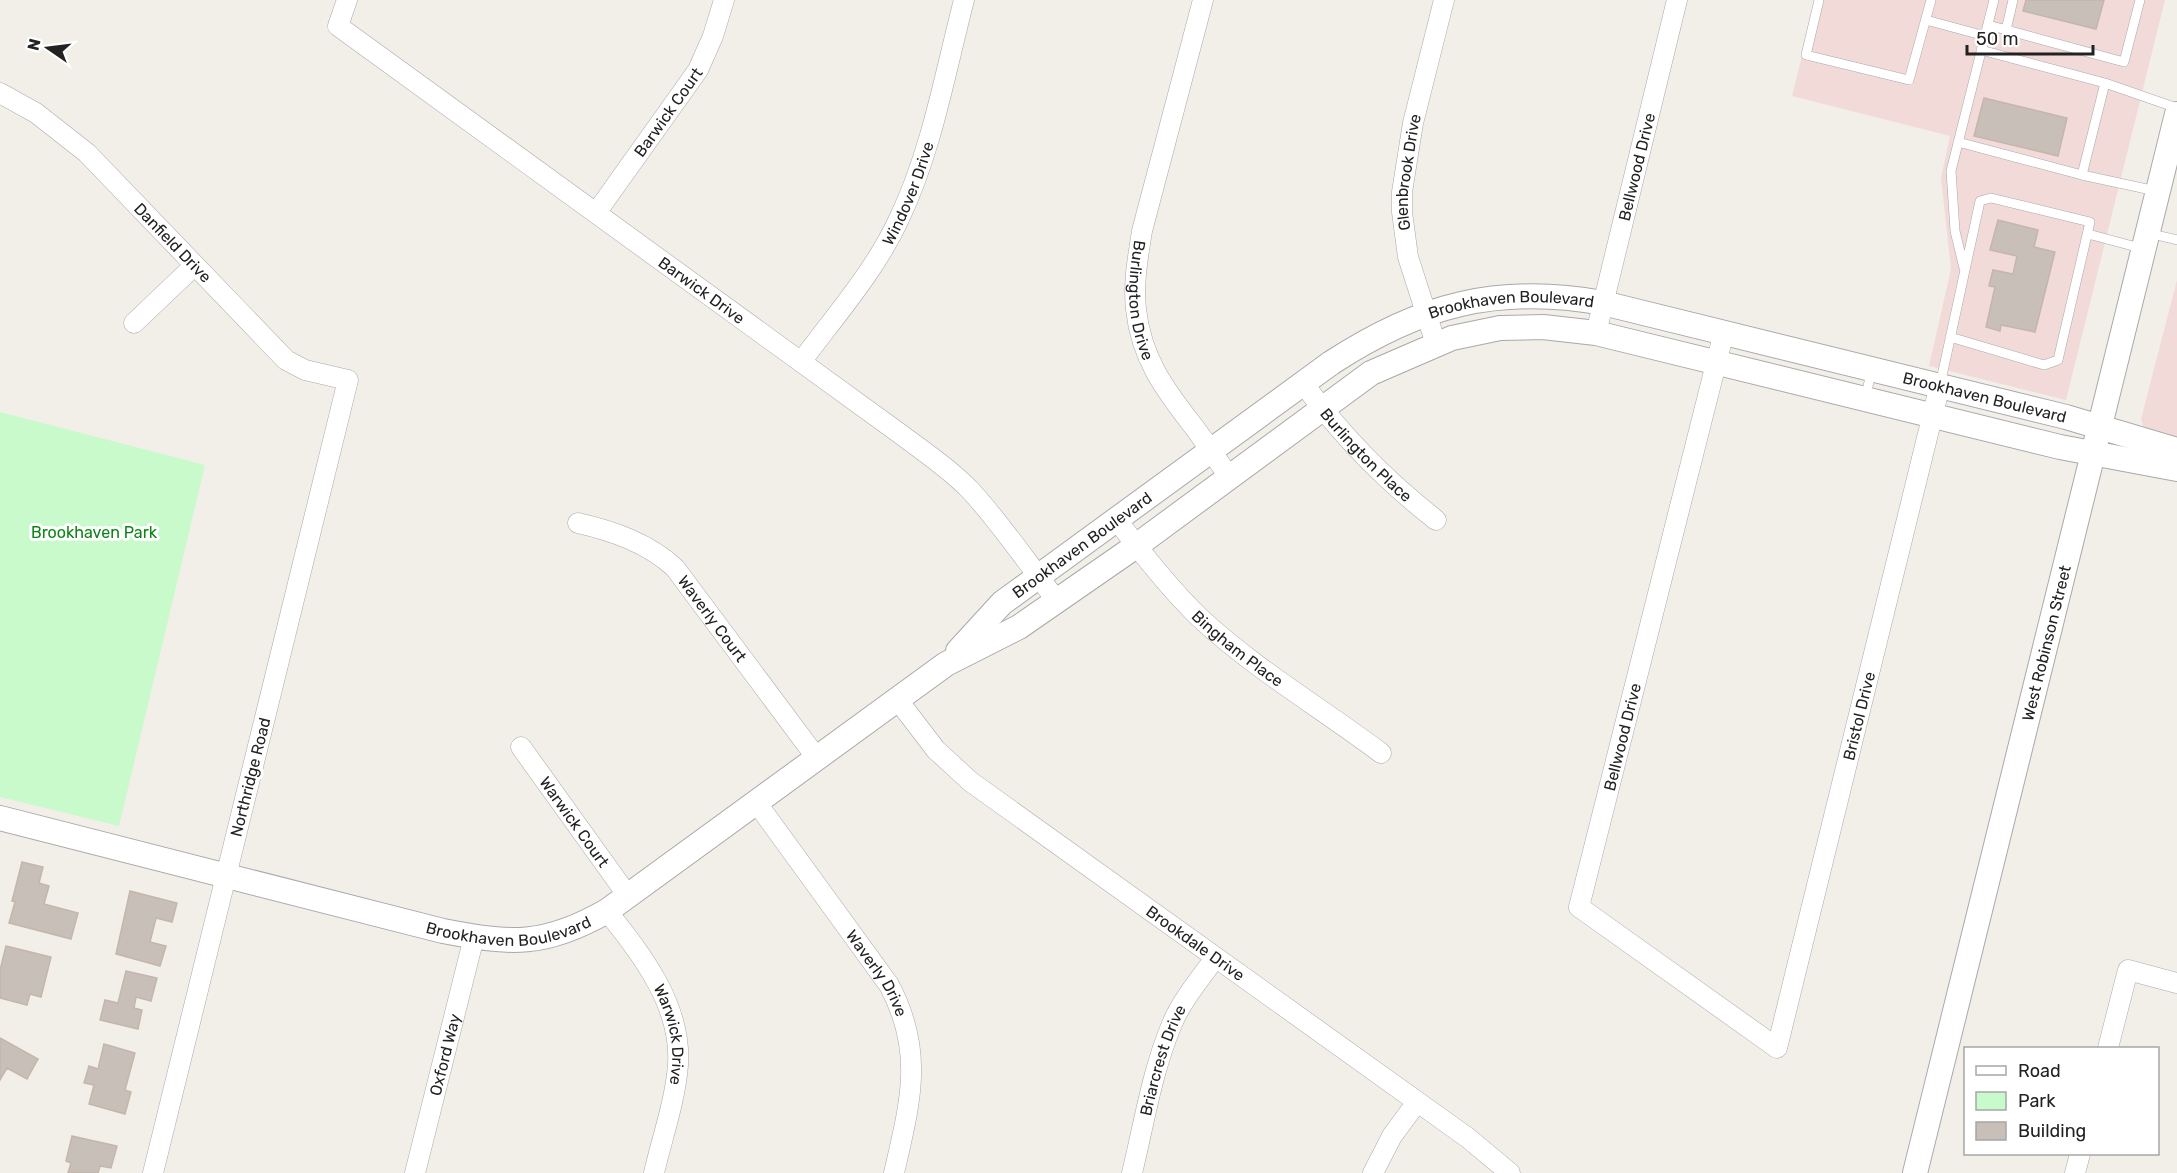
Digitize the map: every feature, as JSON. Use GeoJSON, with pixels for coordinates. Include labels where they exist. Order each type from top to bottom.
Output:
{"type":"FeatureCollection","features":[{"type":"Feature","properties":{"kind":"street","name":"Barwick Drive"},"geometry":{"type":"LineString","coordinates":[[347,0],[338,26],[954,475],[981,503],[1057,601]]}},
{"type":"Feature","properties":{"kind":"street","name":"Barwick Court"},"geometry":{"type":"LineString","coordinates":[[596,213],[698,70],[713,36],[724,0]]}},
{"type":"Feature","properties":{"kind":"street","name":"Windover Drive"},"geometry":{"type":"LineString","coordinates":[[801,362],[877,258],[898,220],[918,174],[964,0]]}},
{"type":"Feature","properties":{"kind":"street","name":"Burlington Drive"},"geometry":{"type":"LineString","coordinates":[[1203,0],[1142,231],[1136,268],[1136,297],[1140,331],[1153,369],[1229,476]]}},
{"type":"Feature","properties":{"kind":"street","name":"Glenbrook Drive"},"geometry":{"type":"LineString","coordinates":[[1436,344],[1408,257],[1401,212],[1413,123],[1444,0]]}},
{"type":"Feature","properties":{"kind":"street","name":"Bellwood Drive"},"geometry":{"type":"LineString","coordinates":[[1596,333],[1677,0]]}},
{"type":"Feature","properties":{"kind":"street","name":"Danfield Drive"},"geometry":{"type":"LineString","coordinates":[[0,93],[36,113],[80,147],[286,360],[305,370],[348,380]]}},
{"type":"Feature","properties":{"kind":"street","name":"West Robinson Street"},"geometry":{"type":"LineString","coordinates":[[1915,1173],[2177,114]]}},
{"type":"Feature","properties":{"kind":"street"},"geometry":{"type":"LineString","coordinates":[[134,323],[194,266]]}},
{"type":"Feature","properties":{"kind":"street","name":"Brookhaven Boulevard"},"geometry":{"type":"LineString","coordinates":[[946,664],[1002,603],[1210,450],[1358,345],[1425,314],[1484,298],[1557,296],[1603,303],[1940,385],[2100,427],[2177,450]]}},
{"type":"Feature","properties":{"kind":"street","name":"Brookhaven Boulevard"},"geometry":{"type":"LineString","coordinates":[[0,818],[443,931],[506,941],[559,934],[582,925],[607,911],[946,664],[1019,627],[1057,601],[1136,546],[1371,372],[1452,338],[1500,328],[1543,327],[1596,333],[2093,454],[2177,469]]}},
{"type":"Feature","properties":{"kind":"street","name":"Bellwood Drive"},"geometry":{"type":"LineString","coordinates":[[1724,332],[1579,907],[1777,1048]]}},
{"type":"Feature","properties":{"kind":"street","name":"Northridge Road"},"geometry":{"type":"LineString","coordinates":[[153,1173],[348,380]]}},
{"type":"Feature","properties":{"kind":"street","name":"Burlington Place"},"geometry":{"type":"LineString","coordinates":[[1303,383],[1364,458],[1404,495],[1436,520]]}},
{"type":"Feature","properties":{"kind":"street","name":"Bristol Drive"},"geometry":{"type":"LineString","coordinates":[[1777,1048],[1940,385]]}},
{"type":"Feature","properties":{"kind":"street","name":"Bingham Place"},"geometry":{"type":"LineString","coordinates":[[1117,520],[1176,593],[1223,638],[1381,753]]}},
{"type":"Feature","properties":{"kind":"street","name":"Waverly Court"},"geometry":{"type":"LineString","coordinates":[[578,523],[611,531],[642,545],[675,568],[816,757]]}},
{"type":"Feature","properties":{"kind":"street","name":"Brookdale Drive"},"geometry":{"type":"LineString","coordinates":[[897,699],[936,750],[962,775],[1490,1155],[1509,1173]]}},
{"type":"Feature","properties":{"kind":"street","name":"Warwick Court"},"geometry":{"type":"LineString","coordinates":[[520,747],[628,896]]}},
{"type":"Feature","properties":{"kind":"street","name":"Waverly Drive"},"geometry":{"type":"LineString","coordinates":[[756,802],[883,977],[900,1006],[912,1048],[912,1069],[907,1118],[894,1173]]}},
{"type":"Feature","properties":{"kind":"street","name":"Warwick Drive"},"geometry":{"type":"LineString","coordinates":[[607,911],[625,933],[657,982],[668,1005],[678,1046],[678,1066],[673,1095],[654,1173]]}},
{"type":"Feature","properties":{"kind":"street","name":"Oxford Way"},"geometry":{"type":"LineString","coordinates":[[415,1173],[474,937]]}},
{"type":"Feature","properties":{"kind":"street","name":"Briarcrest Drive"},"geometry":{"type":"LineString","coordinates":[[1132,1173],[1156,1075],[1172,1023],[1184,1001],[1215,958]]}},
{"type":"Feature","properties":{"kind":"street"},"geometry":{"type":"LineString","coordinates":[[2108,1047],[2128,970],[2177,983]]}},
{"type":"Feature","properties":{"kind":"street"},"geometry":{"type":"LineString","coordinates":[[1373,1173],[1392,1136],[1417,1102]]}},
{"type":"Feature","properties":{"kind":"street"},"geometry":{"type":"LineString","coordinates":[[2075,1173],[2080,1155]]}},
{"type":"Feature","properties":{"kind":"lane"},"geometry":{"type":"LineString","coordinates":[[1819,0],[1806,55],[1909,80],[1931,0]]}},
{"type":"Feature","properties":{"kind":"lane"},"geometry":{"type":"LineString","coordinates":[[1965,270],[1955,231],[1951,171],[1994,0]]}},
{"type":"Feature","properties":{"kind":"lane"},"geometry":{"type":"LineString","coordinates":[[2006,30],[2013,0]]}},
{"type":"Feature","properties":{"kind":"lane"},"geometry":{"type":"LineString","coordinates":[[1988,25],[2124,62],[2140,0]]}},
{"type":"Feature","properties":{"kind":"lane"},"geometry":{"type":"LineString","coordinates":[[1926,20],[1985,36]]}},
{"type":"Feature","properties":{"kind":"lane"},"geometry":{"type":"LineString","coordinates":[[1981,50],[2105,83],[2177,108]]}},
{"type":"Feature","properties":{"kind":"lane"},"geometry":{"type":"LineString","coordinates":[[2082,175],[2105,83]]}},
{"type":"Feature","properties":{"kind":"lane"},"geometry":{"type":"LineString","coordinates":[[1958,141],[2082,175],[2158,191]]}},
{"type":"Feature","properties":{"kind":"lane"},"geometry":{"type":"LineString","coordinates":[[1940,385],[1950,337],[1980,201],[1991,198],[2090,222],[2058,360],[2044,365],[1950,337]]}},
{"type":"Feature","properties":{"kind":"lane"},"geometry":{"type":"LineString","coordinates":[[2088,234],[2146,241],[2177,240]]}},
{"type":"Feature","properties":{"kind":"lane"},"geometry":{"type":"LineString","coordinates":[[1865,399],[1872,369]]}},
{"type":"Feature","properties":{"kind":"shaded area"},"geometry":{"type":"Polygon","coordinates":[[[1816,0],[2165,0],[2066,400],[1929,366],[1951,269],[1941,178],[1950,136],[1792,96],[1816,0]]]}},
{"type":"Feature","properties":{"kind":"shaded area"},"geometry":{"type":"Polygon","coordinates":[[[2177,280],[2177,438],[2144,429],[2141,419],[2177,280]]]}},
{"type":"Feature","properties":{"kind":"green space","name":"Brookhaven Park"},"geometry":{"type":"Polygon","coordinates":[[[0,412],[205,465],[119,826],[0,797],[0,412]]]}},
{"type":"Feature","properties":{"kind":"building"},"geometry":{"type":"Polygon","coordinates":[[[2026,0],[2104,0],[2096,29],[2023,11],[2026,0]]]}},
{"type":"Feature","properties":{"kind":"building"},"geometry":{"type":"Polygon","coordinates":[[[1984,98],[2067,118],[2058,156],[1974,136],[1984,98]]]}},
{"type":"Feature","properties":{"kind":"building"},"geometry":{"type":"Polygon","coordinates":[[[1998,220],[2038,230],[2034,247],[2055,252],[2035,332],[2001,325],[2000,331],[1986,327],[1995,287],[1989,286],[1993,270],[2013,274],[2017,256],[1990,250],[1998,220]]]}},
{"type":"Feature","properties":{"kind":"building"},"geometry":{"type":"Polygon","coordinates":[[[22,862],[43,867],[39,883],[49,886],[44,904],[78,913],[71,939],[9,923],[22,862]]]}},
{"type":"Feature","properties":{"kind":"building"},"geometry":{"type":"Polygon","coordinates":[[[130,891],[177,903],[172,922],[156,918],[150,942],[166,946],[160,966],[116,954],[130,891]]]}},
{"type":"Feature","properties":{"kind":"building"},"geometry":{"type":"Polygon","coordinates":[[[6,946],[51,957],[41,997],[30,994],[27,1005],[0,998],[0,970],[6,946]]]}},
{"type":"Feature","properties":{"kind":"building"},"geometry":{"type":"Polygon","coordinates":[[[126,971],[157,978],[151,1001],[136,997],[134,1008],[142,1010],[138,1029],[100,1020],[105,1000],[118,1003],[126,971]]]}},
{"type":"Feature","properties":{"kind":"building"},"geometry":{"type":"Polygon","coordinates":[[[0,1038],[38,1059],[27,1079],[7,1068],[0,1080],[0,1038]]]}},
{"type":"Feature","properties":{"kind":"building"},"geometry":{"type":"Polygon","coordinates":[[[104,1044],[135,1053],[125,1090],[131,1092],[125,1114],[89,1104],[94,1085],[84,1083],[89,1066],[98,1069],[104,1044]]]}},
{"type":"Feature","properties":{"kind":"building"},"geometry":{"type":"Polygon","coordinates":[[[72,1136],[117,1146],[111,1168],[100,1166],[98,1173],[68,1173],[71,1163],[66,1161],[72,1136]]]}}]}
